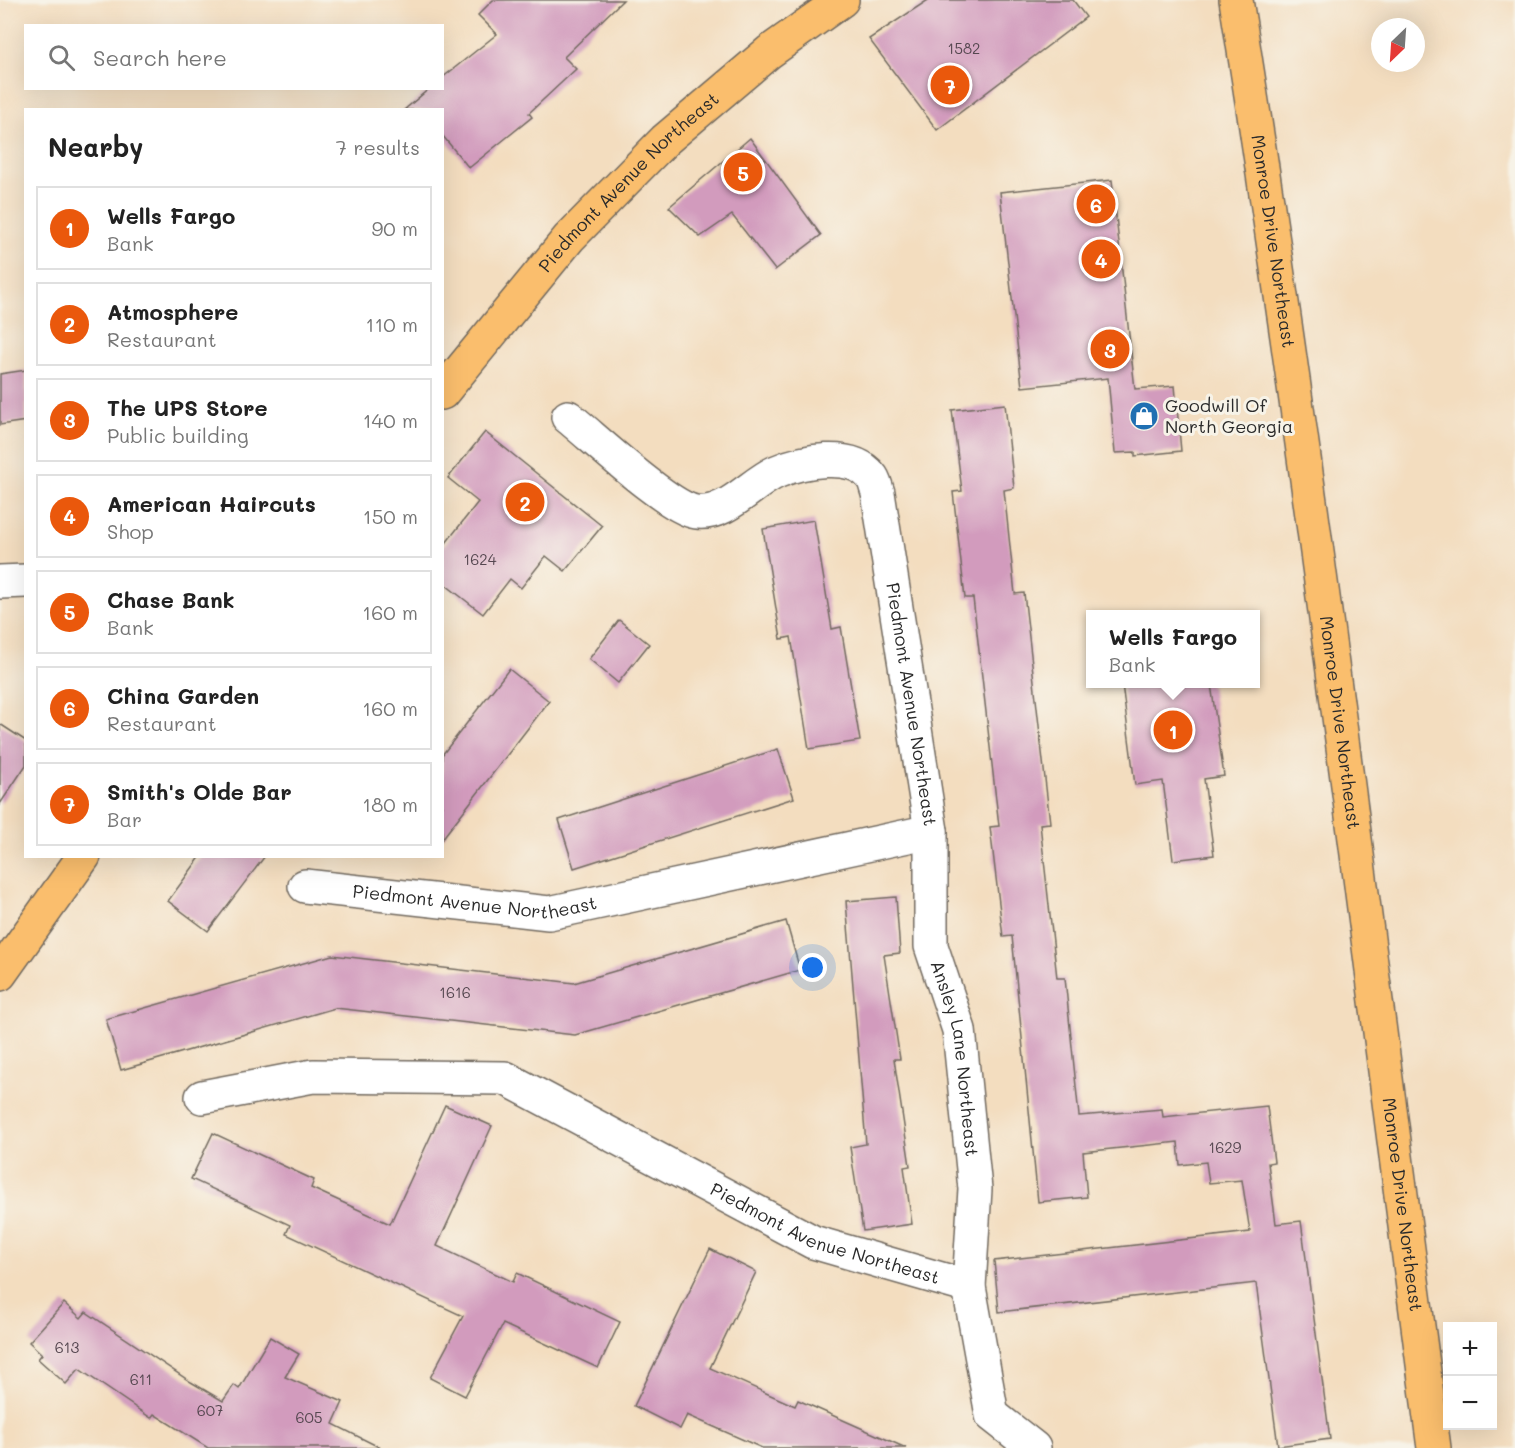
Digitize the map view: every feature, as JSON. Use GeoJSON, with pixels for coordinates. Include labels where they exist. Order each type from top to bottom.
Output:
{"type":"FeatureCollection","features":[{"type":"Feature","properties":{"kind":"main road","name":"Piedmont Avenue Northeast"},"geometry":{"type":"LineString","coordinates":[[444,391],[569,238],[665,141],[769,52],[842,0]]}},
{"type":"Feature","properties":{"kind":"main road","name":"Monroe Drive Northeast"},"geometry":{"type":"LineString","coordinates":[[1236,0],[1304,454],[1434,1448]]}},
{"type":"Feature","properties":{"kind":"main road"},"geometry":{"type":"LineString","coordinates":[[0,974],[83,858]]}},
{"type":"Feature","properties":{"kind":"street","name":"Piedmont Avenue Northeast"},"geometry":{"type":"LineString","coordinates":[[305,886],[549,913],[931,831],[878,493],[872,477],[858,467],[839,460],[805,464],[777,472],[726,505],[711,511],[695,512],[668,500],[568,417]]}},
{"type":"Feature","properties":{"kind":"street"},"geometry":{"type":"LineString","coordinates":[[0,582],[24,581]]}},
{"type":"Feature","properties":{"kind":"street","name":"Ansley Lane Northeast"},"geometry":{"type":"LineString","coordinates":[[931,831],[931,946],[959,1030],[975,1189],[969,1287]]}},
{"type":"Feature","properties":{"kind":"street","name":"Piedmont Avenue Northeast"},"geometry":{"type":"LineString","coordinates":[[202,1097],[313,1076],[505,1078],[813,1242],[969,1287]]}},
{"type":"Feature","properties":{"kind":"street"},"geometry":{"type":"LineString","coordinates":[[969,1287],[992,1415],[1034,1448]]}},
{"type":"Feature","properties":{"kind":"building"},"geometry":{"type":"Polygon","coordinates":[[[493,0],[623,0],[564,57],[576,69],[529,113],[532,117],[469,168],[444,137],[444,108],[406,108],[428,90],[444,90],[444,76],[497,34],[478,15],[493,0]]]}},
{"type":"Feature","properties":{"kind":"building"},"geometry":{"type":"Polygon","coordinates":[[[928,0],[1073,0],[1086,17],[937,130],[869,39],[928,0]]]}},
{"type":"Feature","properties":{"kind":"building"},"geometry":{"type":"Polygon","coordinates":[[[750,138],[821,235],[775,270],[732,215],[700,237],[669,207],[750,138]]]}},
{"type":"Feature","properties":{"kind":"building"},"geometry":{"type":"Polygon","coordinates":[[[1112,180],[1135,389],[1175,386],[1181,451],[1135,456],[1135,452],[1115,453],[1108,378],[1022,387],[1000,192],[1112,180]]]}},
{"type":"Feature","properties":{"kind":"building"},"geometry":{"type":"Polygon","coordinates":[[[24,370],[24,421],[0,425],[0,374],[24,370]]]}},
{"type":"Feature","properties":{"kind":"building"},"geometry":{"type":"Polygon","coordinates":[[[1005,404],[1014,488],[1004,490],[1015,594],[1024,593],[1050,823],[1040,824],[1057,978],[1065,978],[1079,1116],[1162,1109],[1163,1117],[1267,1106],[1274,1162],[1268,1163],[1276,1224],[1301,1221],[1330,1439],[1278,1446],[1256,1283],[999,1312],[994,1261],[1250,1232],[1242,1180],[1209,1183],[1206,1162],[1180,1165],[1178,1142],[1083,1152],[1087,1197],[1038,1202],[1012,936],[1003,937],[990,827],[999,826],[973,598],[965,598],[953,492],[962,491],[952,410],[1005,404]]]}},
{"type":"Feature","properties":{"kind":"building"},"geometry":{"type":"Polygon","coordinates":[[[485,432],[602,526],[565,571],[546,556],[521,588],[510,579],[483,614],[444,584],[444,545],[478,502],[448,478],[485,432]]]}},
{"type":"Feature","properties":{"kind":"building"},"geometry":{"type":"Polygon","coordinates":[[[814,520],[832,629],[841,627],[860,741],[809,749],[791,637],[781,639],[763,529],[814,520]]]}},
{"type":"Feature","properties":{"kind":"building"},"geometry":{"type":"Polygon","coordinates":[[[619,620],[649,644],[618,683],[589,659],[619,620]]]}},
{"type":"Feature","properties":{"kind":"building"},"geometry":{"type":"Polygon","coordinates":[[[509,669],[549,701],[444,836],[444,752],[509,669]]]}},
{"type":"Feature","properties":{"kind":"building"},"geometry":{"type":"Polygon","coordinates":[[[1123,688],[1212,688],[1224,776],[1204,779],[1214,855],[1173,860],[1163,781],[1135,785],[1123,688]]]}},
{"type":"Feature","properties":{"kind":"building"},"geometry":{"type":"Polygon","coordinates":[[[0,724],[24,740],[24,768],[0,804],[0,724]]]}},
{"type":"Feature","properties":{"kind":"building"},"geometry":{"type":"Polygon","coordinates":[[[778,749],[794,798],[574,868],[559,820],[778,749]]]}},
{"type":"Feature","properties":{"kind":"building"},"geometry":{"type":"Polygon","coordinates":[[[200,858],[263,858],[208,931],[168,901],[200,858]]]}},
{"type":"Feature","properties":{"kind":"building"},"geometry":{"type":"Polygon","coordinates":[[[896,897],[900,953],[884,955],[900,1059],[894,1059],[910,1166],[904,1167],[912,1224],[863,1231],[850,1147],[866,1144],[846,901],[896,897]]]}},
{"type":"Feature","properties":{"kind":"building"},"geometry":{"type":"Polygon","coordinates":[[[786,921],[800,970],[575,1035],[335,1008],[121,1070],[106,1019],[332,955],[574,983],[786,921]]]}},
{"type":"Feature","properties":{"kind":"building"},"geometry":{"type":"Polygon","coordinates":[[[445,1105],[492,1126],[437,1246],[513,1282],[517,1273],[620,1322],[598,1368],[503,1324],[465,1396],[430,1378],[463,1316],[286,1234],[290,1225],[191,1179],[213,1133],[314,1180],[311,1188],[390,1224],[445,1105]]]}},
{"type":"Feature","properties":{"kind":"building"},"geometry":{"type":"Polygon","coordinates":[[[710,1249],[756,1272],[710,1368],[795,1406],[798,1400],[906,1448],[762,1448],[687,1415],[680,1429],[634,1406],[710,1249]]]}},
{"type":"Feature","properties":{"kind":"building"},"geometry":{"type":"Polygon","coordinates":[[[64,1303],[81,1318],[86,1312],[223,1401],[234,1385],[239,1389],[270,1337],[299,1354],[285,1377],[343,1402],[333,1424],[381,1448],[208,1448],[154,1414],[151,1418],[79,1369],[66,1384],[38,1359],[42,1354],[29,1342],[64,1303]]]}},
{"type":"Feature","properties":{"kind":"place","name":"Smith's Olde Bar"},"geometry":{"type":"Point","coordinates":[950,85]}},
{"type":"Feature","properties":{"kind":"place","name":"Chase Bank"},"geometry":{"type":"Point","coordinates":[743,172]}},
{"type":"Feature","properties":{"kind":"place","name":"China Garden"},"geometry":{"type":"Point","coordinates":[1096,204]}},
{"type":"Feature","properties":{"kind":"place","name":"American Haircuts"},"geometry":{"type":"Point","coordinates":[1101,259]}},
{"type":"Feature","properties":{"kind":"place","name":"The UPS Store"},"geometry":{"type":"Point","coordinates":[1110,349]}},
{"type":"Feature","properties":{"kind":"place","name":"Goodwill Of North Georgia"},"geometry":{"type":"Point","coordinates":[1144,416]}},
{"type":"Feature","properties":{"kind":"place","name":"Atmosphere"},"geometry":{"type":"Point","coordinates":[525,502]}},
{"type":"Feature","properties":{"kind":"place","name":"Wells Fargo"},"geometry":{"type":"Point","coordinates":[1173,730]}}]}
